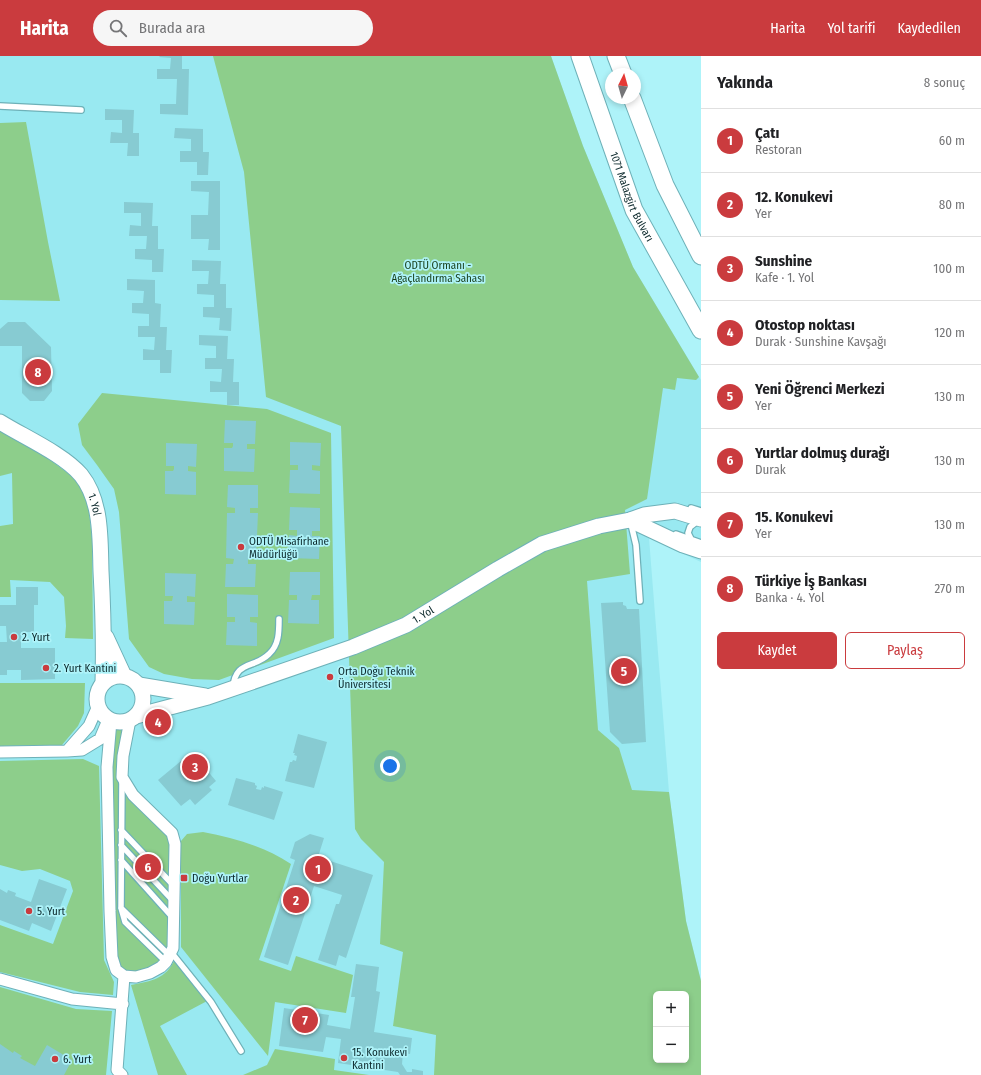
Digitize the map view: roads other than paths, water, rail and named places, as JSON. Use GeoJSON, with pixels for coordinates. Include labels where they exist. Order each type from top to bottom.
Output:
{"type":"FeatureCollection","features":[{"type":"Feature","properties":{"kind":"main road","name":"1071 Malazgirt Bulvarı"},"geometry":{"type":"LineString","coordinates":[[580,56],[634,210],[701,330]]}},
{"type":"Feature","properties":{"kind":"main road"},"geometry":{"type":"LineString","coordinates":[[616,56],[621,68]]}},
{"type":"Feature","properties":{"kind":"main road"},"geometry":{"type":"LineString","coordinates":[[634,104],[665,185],[701,256]]}},
{"type":"Feature","properties":{"kind":"street","name":"1. Yol"},"geometry":{"type":"LineString","coordinates":[[3,422],[64,460],[80,475],[91,491],[97,512],[100,547],[104,634],[102,683]]}},
{"type":"Feature","properties":{"kind":"street","name":"1. Yol"},"geometry":{"type":"LineString","coordinates":[[133,718],[208,697],[353,647],[406,625],[542,544],[599,526],[637,517],[675,511],[698,521]]}},
{"type":"Feature","properties":{"kind":"street"},"geometry":{"type":"LineString","coordinates":[[637,517],[683,545],[701,552]]}},
{"type":"Feature","properties":{"kind":"street"},"geometry":{"type":"LineString","coordinates":[[104,634],[124,676]]}},
{"type":"Feature","properties":{"kind":"street"},"geometry":{"type":"LineString","coordinates":[[110,720],[108,767],[112,958],[116,970],[124,976],[136,977],[150,973],[161,967],[173,948],[175,844],[172,834],[134,795],[122,777],[123,756],[133,718],[143,705],[142,691],[135,680],[124,676],[109,678],[102,683],[98,690],[97,698],[98,706],[101,712],[110,720],[124,722],[133,718]]}},
{"type":"Feature","properties":{"kind":"street"},"geometry":{"type":"LineString","coordinates":[[139,685],[208,697]]}},
{"type":"Feature","properties":{"kind":"street"},"geometry":{"type":"LineString","coordinates":[[67,751],[89,726],[98,706]]}},
{"type":"Feature","properties":{"kind":"street"},"geometry":{"type":"LineString","coordinates":[[0,752],[82,750],[100,739],[110,720]]}},
{"type":"Feature","properties":{"kind":"street"},"geometry":{"type":"LineString","coordinates":[[118,1073],[124,976]]}},
{"type":"Feature","properties":{"kind":"street"},"geometry":{"type":"LineString","coordinates":[[0,979],[72,999],[123,1004]]}},
{"type":"Feature","properties":{"kind":"lane"},"geometry":{"type":"LineString","coordinates":[[0,106],[81,110]]}},
{"type":"Feature","properties":{"kind":"lane"},"geometry":{"type":"LineString","coordinates":[[637,517],[668,506]]}},
{"type":"Feature","properties":{"kind":"lane"},"geometry":{"type":"LineString","coordinates":[[688,507],[701,511]]}},
{"type":"Feature","properties":{"kind":"lane"},"geometry":{"type":"LineString","coordinates":[[637,517],[673,518]]}},
{"type":"Feature","properties":{"kind":"lane"},"geometry":{"type":"LineString","coordinates":[[637,517],[701,543]]}},
{"type":"Feature","properties":{"kind":"lane"},"geometry":{"type":"LineString","coordinates":[[637,517],[636,545],[640,601]]}},
{"type":"Feature","properties":{"kind":"lane"},"geometry":{"type":"LineString","coordinates":[[680,519],[698,521],[701,525]]}},
{"type":"Feature","properties":{"kind":"lane"},"geometry":{"type":"LineString","coordinates":[[691,539],[688,533],[690,527],[698,521]]}},
{"type":"Feature","properties":{"kind":"lane"},"geometry":{"type":"LineString","coordinates":[[233,688],[234,679],[238,670],[246,665],[260,660],[269,654],[276,645],[279,635],[279,619]]}},
{"type":"Feature","properties":{"kind":"lane"},"geometry":{"type":"LineString","coordinates":[[122,777],[121,908],[125,922],[169,956],[211,1002],[241,1051]]}},
{"type":"Feature","properties":{"kind":"lane"},"geometry":{"type":"LineString","coordinates":[[121,830],[174,886]]}},
{"type":"Feature","properties":{"kind":"lane"},"geometry":{"type":"LineString","coordinates":[[121,845],[174,902]]}},
{"type":"Feature","properties":{"kind":"lane"},"geometry":{"type":"LineString","coordinates":[[121,860],[173,918]]}},
{"type":"Feature","properties":{"kind":"place","name":"Türkiye İş Bankası"},"geometry":{"type":"Point","coordinates":[38,372]}},
{"type":"Feature","properties":{"kind":"place","name":"ODTÜ Misafirhane Müdürlüğü"},"geometry":{"type":"Point","coordinates":[241,547]}},
{"type":"Feature","properties":{"kind":"place","name":"2. Yurt"},"geometry":{"type":"Point","coordinates":[14,637]}},
{"type":"Feature","properties":{"kind":"place","name":"2. Yurt Kantini"},"geometry":{"type":"Point","coordinates":[46,668]}},
{"type":"Feature","properties":{"kind":"place","name":"Yeni Öğrenci Merkezi"},"geometry":{"type":"Point","coordinates":[624,671]}},
{"type":"Feature","properties":{"kind":"place","name":"Orta Doğu Teknik Üniversitesi"},"geometry":{"type":"Point","coordinates":[330,677]}},
{"type":"Feature","properties":{"kind":"place","name":"Otostop noktası"},"geometry":{"type":"Point","coordinates":[158,722]}},
{"type":"Feature","properties":{"kind":"place","name":"Sunshine"},"geometry":{"type":"Point","coordinates":[195,767]}},
{"type":"Feature","properties":{"kind":"place","name":"Yurtlar dolmuş durağı"},"geometry":{"type":"Point","coordinates":[148,867]}},
{"type":"Feature","properties":{"kind":"place","name":"Çatı"},"geometry":{"type":"Point","coordinates":[318,869]}},
{"type":"Feature","properties":{"kind":"place","name":"Doğu Yurtlar"},"geometry":{"type":"Point","coordinates":[184,878]}},
{"type":"Feature","properties":{"kind":"place","name":"12. Konukevi"},"geometry":{"type":"Point","coordinates":[296,900]}},
{"type":"Feature","properties":{"kind":"place","name":"5. Yurt"},"geometry":{"type":"Point","coordinates":[29,911]}},
{"type":"Feature","properties":{"kind":"place","name":"15. Konukevi"},"geometry":{"type":"Point","coordinates":[305,1020]}},
{"type":"Feature","properties":{"kind":"place","name":"15. Konukevi Kantini"},"geometry":{"type":"Point","coordinates":[344,1058]}},
{"type":"Feature","properties":{"kind":"place","name":"6. Yurt"},"geometry":{"type":"Point","coordinates":[55,1059]}},
{"type":"Feature","properties":{"kind":"park label","name":"ODTÜ Ormanı - Ağaçlandırma Sahası"},"geometry":{"type":"Point","coordinates":[438,271]}}]}
